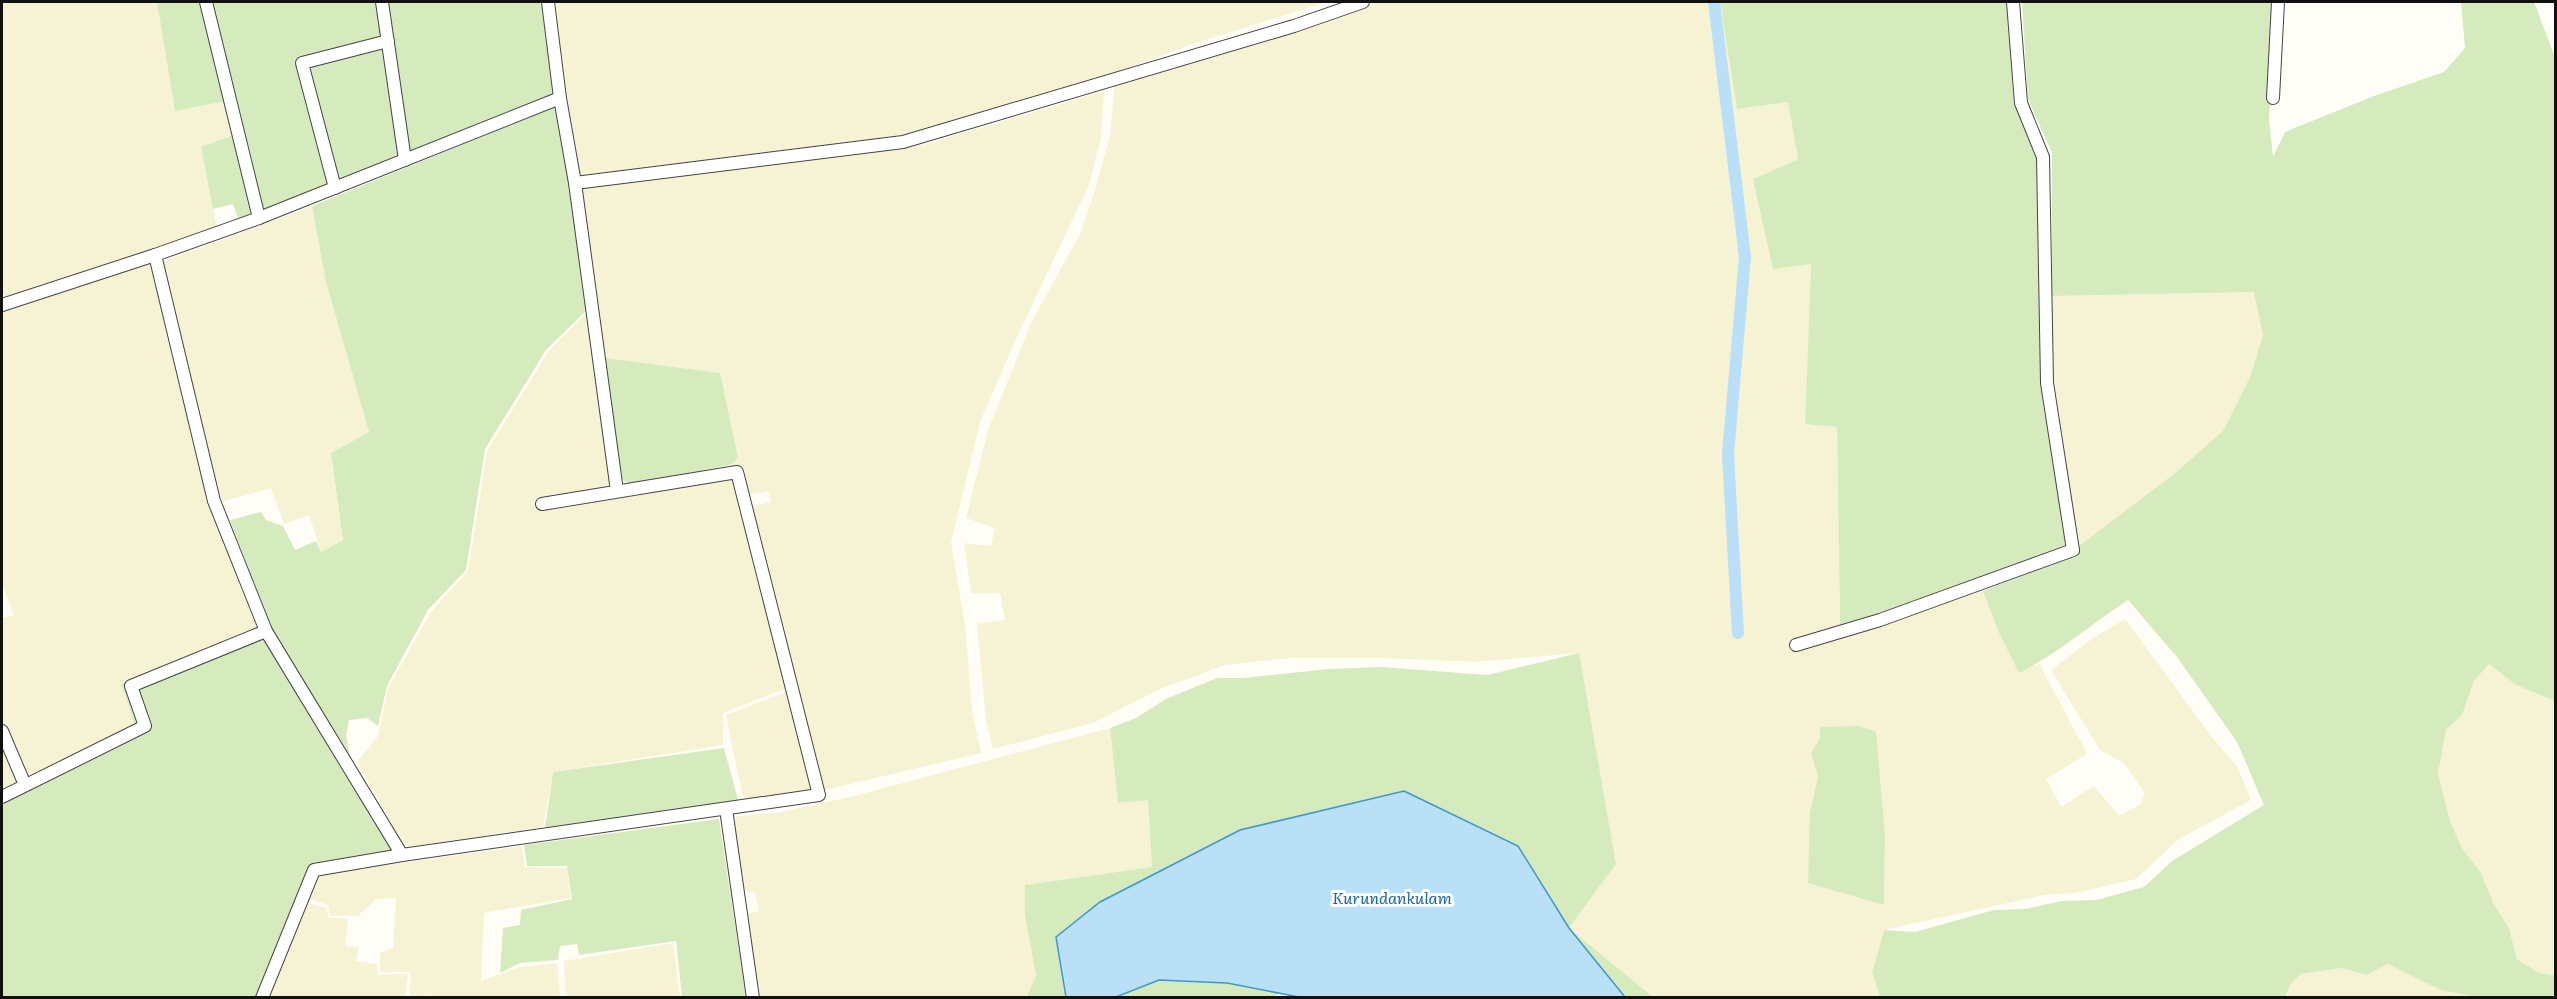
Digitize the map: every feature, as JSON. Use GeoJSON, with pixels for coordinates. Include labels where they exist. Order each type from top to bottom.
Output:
{"type":"FeatureCollection","features":[{"type":"Feature","properties":{"kind":"street"},"geometry":{"type":"LineString","coordinates":[[206,2],[259,218]]}},
{"type":"Feature","properties":{"kind":"street"},"geometry":{"type":"LineString","coordinates":[[382,2],[405,160]]}},
{"type":"Feature","properties":{"kind":"street"},"geometry":{"type":"LineString","coordinates":[[548,2],[560,98],[576,183],[617,491]]}},
{"type":"Feature","properties":{"kind":"street"},"geometry":{"type":"LineString","coordinates":[[576,183],[903,142],[1294,26],[1363,2]]}},
{"type":"Feature","properties":{"kind":"street"},"geometry":{"type":"LineString","coordinates":[[1796,645],[1880,620],[2073,550],[2047,383],[2043,157],[2021,103],[2013,2]]}},
{"type":"Feature","properties":{"kind":"street"},"geometry":{"type":"LineString","coordinates":[[2273,98],[2278,2]]}},
{"type":"Feature","properties":{"kind":"street"},"geometry":{"type":"LineString","coordinates":[[335,188],[302,63],[388,41]]}},
{"type":"Feature","properties":{"kind":"street"},"geometry":{"type":"LineString","coordinates":[[2,305],[259,218],[560,98]]}},
{"type":"Feature","properties":{"kind":"street"},"geometry":{"type":"LineString","coordinates":[[155,255],[214,501],[266,631],[402,855]]}},
{"type":"Feature","properties":{"kind":"street"},"geometry":{"type":"LineString","coordinates":[[262,998],[314,870],[402,855],[819,795],[737,472],[542,504]]}},
{"type":"Feature","properties":{"kind":"street"},"geometry":{"type":"LineString","coordinates":[[2,797],[145,726],[131,686],[266,631]]}},
{"type":"Feature","properties":{"kind":"street"},"geometry":{"type":"LineString","coordinates":[[2,731],[25,785]]}},
{"type":"Feature","properties":{"kind":"street"},"geometry":{"type":"LineString","coordinates":[[726,809],[753,998]]}},
{"type":"Feature","properties":{"kind":"shaded area"},"geometry":{"type":"Polygon","coordinates":[[[2,2],[157,2],[175,111],[226,101],[236,134],[201,147],[217,228],[2,300],[2,2]]]}},
{"type":"Feature","properties":{"kind":"shaded area"},"geometry":{"type":"Polygon","coordinates":[[[555,2],[1326,2],[1196,43],[1078,86],[904,137],[581,177],[560,54],[555,2]]]}},
{"type":"Feature","properties":{"kind":"shaded area"},"geometry":{"type":"Polygon","coordinates":[[[1378,2],[1720,2],[1737,108],[1788,101],[1798,159],[1753,179],[1811,264],[1805,424],[1837,427],[1840,638],[1983,591],[1999,633],[2019,673],[2039,663],[2087,754],[2046,779],[2061,807],[2094,786],[2119,816],[2141,804],[2145,793],[2124,763],[2100,750],[2051,670],[2093,638],[2125,619],[2212,737],[2237,766],[2251,800],[2179,839],[2136,879],[2075,893],[2044,895],[1884,930],[1872,973],[1879,993],[1878,997],[1653,997],[1569,928],[1616,864],[1578,653],[1476,662],[1381,658],[1290,658],[1225,665],[1160,689],[1093,723],[993,749],[986,720],[977,624],[1005,620],[1000,593],[971,593],[964,543],[991,546],[995,528],[966,518],[988,430],[1032,321],[1080,234],[1110,136],[1115,83],[1378,2]],[[1875,732],[1820,738],[1811,753],[1818,777],[1810,812],[1884,904],[1885,835],[1875,732]]]}},
{"type":"Feature","properties":{"kind":"shaded area"},"geometry":{"type":"Polygon","coordinates":[[[1104,91],[1101,138],[1089,185],[1015,341],[980,422],[951,543],[965,625],[972,711],[981,753],[821,791],[751,507],[771,502],[768,491],[747,495],[739,470],[730,465],[738,458],[719,373],[605,358],[582,186],[923,145],[1104,91]]]}},
{"type":"Feature","properties":{"kind":"shaded area"},"geometry":{"type":"Polygon","coordinates":[[[312,206],[326,282],[369,432],[331,453],[343,540],[321,552],[309,515],[284,524],[271,488],[222,502],[162,262],[312,206]]]}},
{"type":"Feature","properties":{"kind":"shaded area"},"geometry":{"type":"Polygon","coordinates":[[[150,262],[197,459],[260,626],[121,684],[135,725],[2,791],[2,618],[14,615],[2,583],[2,309],[150,262]]]}},
{"type":"Feature","properties":{"kind":"shaded area"},"geometry":{"type":"Polygon","coordinates":[[[2255,292],[2263,335],[2250,377],[2223,431],[2175,473],[2079,546],[2053,390],[2052,296],[2255,292]]]}},
{"type":"Feature","properties":{"kind":"shaded area"},"geometry":{"type":"Polygon","coordinates":[[[587,312],[613,496],[734,477],[787,688],[723,713],[723,745],[553,772],[543,827],[409,847],[398,834],[357,762],[378,736],[388,688],[431,612],[468,571],[487,451],[548,352],[587,312]]]}},
{"type":"Feature","properties":{"kind":"shaded area"},"geometry":{"type":"Polygon","coordinates":[[[2489,664],[2516,685],[2555,701],[2555,975],[2539,973],[2517,959],[2509,928],[2494,904],[2481,873],[2462,848],[2450,821],[2438,774],[2446,730],[2462,715],[2474,681],[2489,664]]]}},
{"type":"Feature","properties":{"kind":"shaded area"},"geometry":{"type":"Polygon","coordinates":[[[789,691],[814,793],[744,803],[726,715],[789,691]]]}},
{"type":"Feature","properties":{"kind":"shaded area"},"geometry":{"type":"Polygon","coordinates":[[[1110,728],[1118,803],[1148,799],[1152,867],[1025,885],[1036,976],[1027,997],[757,997],[745,915],[759,911],[755,893],[743,890],[731,817],[781,812],[854,796],[1110,728]]]}},
{"type":"Feature","properties":{"kind":"shaded area"},"geometry":{"type":"Polygon","coordinates":[[[522,846],[525,867],[567,868],[571,898],[484,913],[481,981],[520,967],[557,963],[560,997],[432,998],[431,993],[422,995],[431,994],[430,998],[267,998],[307,903],[327,908],[328,917],[348,919],[345,946],[359,947],[356,961],[377,964],[378,975],[408,974],[405,996],[409,996],[411,972],[380,972],[380,953],[393,948],[396,898],[376,899],[358,916],[330,916],[328,905],[309,899],[320,874],[522,846]]]}},
{"type":"Feature","properties":{"kind":"shaded area"},"geometry":{"type":"Polygon","coordinates":[[[673,943],[680,997],[566,997],[564,961],[673,943]]]}},
{"type":"Feature","properties":{"kind":"shaded area"},"geometry":{"type":"Polygon","coordinates":[[[2388,964],[2477,997],[2285,998],[2290,985],[2300,974],[2342,968],[2366,975],[2388,964]]]}},
{"type":"Feature","properties":{"kind":"green space"},"geometry":{"type":"Polygon","coordinates":[[[157,2],[544,2],[554,94],[239,221],[233,204],[213,209],[201,147],[236,134],[226,101],[175,111],[157,2]]]}},
{"type":"Feature","properties":{"kind":"green space"},"geometry":{"type":"Polygon","coordinates":[[[1720,2],[2007,2],[2015,103],[2037,159],[2041,381],[2064,516],[2066,547],[1966,586],[1840,625],[1837,427],[1805,424],[1811,264],[1773,269],[1753,179],[1798,159],[1788,102],[1737,109],[1720,2]]]}},
{"type":"Feature","properties":{"kind":"green space"},"geometry":{"type":"Polygon","coordinates":[[[2022,2],[2274,2],[2269,119],[2273,157],[2285,132],[2374,96],[2444,72],[2465,48],[2461,2],[2534,2],[2556,60],[2555,701],[2516,685],[2489,664],[2474,681],[2462,715],[2446,730],[2438,774],[2450,821],[2462,848],[2481,873],[2494,904],[2509,928],[2517,959],[2539,973],[2555,975],[2555,997],[2477,997],[2441,990],[2388,964],[2366,975],[2342,968],[2300,974],[2290,985],[2285,998],[1878,997],[1879,993],[1872,973],[1884,930],[1915,932],[1994,910],[2025,909],[2062,901],[2096,900],[2144,887],[2172,861],[2264,805],[2237,742],[2177,657],[2128,600],[2019,673],[1999,633],[1983,591],[2067,559],[2079,546],[2175,473],[2223,431],[2250,377],[2263,335],[2254,292],[2052,296],[2052,153],[2028,99],[2022,2]]]}},
{"type":"Feature","properties":{"kind":"green space"},"geometry":{"type":"Polygon","coordinates":[[[555,107],[567,157],[588,309],[546,350],[485,449],[466,570],[428,610],[387,686],[378,726],[367,718],[349,720],[346,735],[351,763],[271,628],[230,520],[261,512],[266,520],[283,526],[295,550],[316,541],[321,552],[343,540],[331,453],[369,432],[326,282],[312,206],[555,107]]]}},
{"type":"Feature","properties":{"kind":"green space"},"geometry":{"type":"Polygon","coordinates":[[[605,358],[720,373],[738,458],[730,465],[632,484],[622,480],[605,358]]]}},
{"type":"Feature","properties":{"kind":"green space"},"geometry":{"type":"Polygon","coordinates":[[[260,626],[396,850],[310,866],[256,997],[2,998],[2,791],[135,725],[121,684],[260,626]]]}},
{"type":"Feature","properties":{"kind":"green space"},"geometry":{"type":"Polygon","coordinates":[[[1579,653],[1616,864],[1569,928],[1162,872],[1100,902],[1056,937],[1066,997],[1027,997],[1036,975],[1025,915],[1025,885],[1152,867],[1148,800],[1118,803],[1110,728],[1136,718],[1166,699],[1217,678],[1382,667],[1487,675],[1579,653]]]}},
{"type":"Feature","properties":{"kind":"green space"},"geometry":{"type":"Polygon","coordinates":[[[1859,726],[1876,732],[1885,835],[1884,905],[1808,883],[1810,812],[1818,777],[1811,753],[1820,738],[1820,727],[1859,726]]]}},
{"type":"Feature","properties":{"kind":"green space"},"geometry":{"type":"Polygon","coordinates":[[[724,748],[740,807],[545,828],[553,772],[724,748]]]}},
{"type":"Feature","properties":{"kind":"green space"},"geometry":{"type":"Polygon","coordinates":[[[719,819],[746,997],[682,997],[676,941],[579,955],[577,944],[560,946],[558,960],[520,963],[500,973],[503,928],[520,925],[521,910],[572,899],[567,866],[527,866],[524,845],[719,819]]]}},
{"type":"Feature","properties":{"kind":"green space"},"geometry":{"type":"Polygon","coordinates":[[[1569,928],[1653,997],[1625,997],[1569,928]]]}},
{"type":"Feature","properties":{"kind":"green space"},"geometry":{"type":"Polygon","coordinates":[[[1159,980],[1227,983],[1281,992],[1273,998],[1116,998],[1159,980]]]}},
{"type":"Feature","properties":{"kind":"water","name":"Kurundankulam"},"geometry":{"type":"Polygon","coordinates":[[[1404,791],[1518,846],[1569,928],[1625,997],[1304,998],[1227,983],[1159,980],[1116,997],[1066,997],[1056,937],[1100,902],[1240,830],[1404,791]]]}},
{"type":"Feature","properties":{"kind":"waterway"},"geometry":{"type":"LineString","coordinates":[[1714,2],[1745,257],[1728,454],[1738,633]]}}]}
